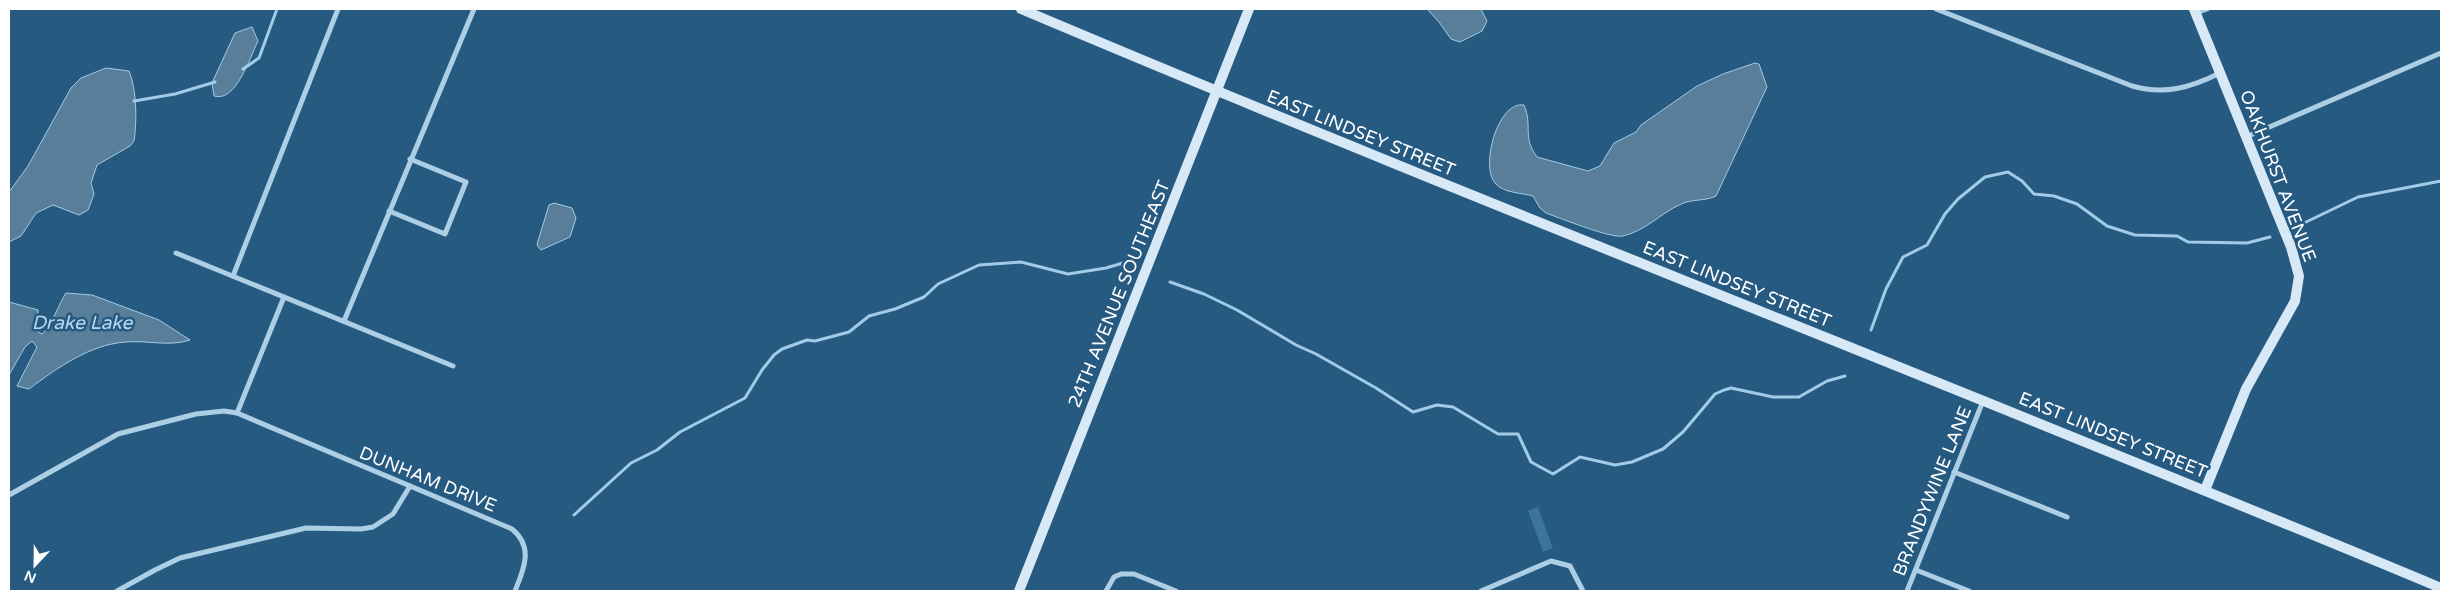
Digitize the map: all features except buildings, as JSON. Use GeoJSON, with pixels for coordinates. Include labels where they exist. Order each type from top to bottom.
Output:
{"type":"FeatureCollection","features":[{"type":"Feature","properties":{"kind":"street"},"geometry":{"type":"LineString","coordinates":[[233,276],[338,9]]}},
{"type":"Feature","properties":{"kind":"street"},"geometry":{"type":"LineString","coordinates":[[344,322],[388,211],[474,9]]}},
{"type":"Feature","properties":{"kind":"street","name":"EAST LINDSEY STREET"},"geometry":{"type":"LineString","coordinates":[[1021,9],[1217,92],[1984,400],[2441,588]]}},
{"type":"Feature","properties":{"kind":"street","name":"24TH AVENUE SOUTHEAST"},"geometry":{"type":"LineString","coordinates":[[1019,591],[1249,9]]}},
{"type":"Feature","properties":{"kind":"street"},"geometry":{"type":"LineString","coordinates":[[1936,9],[2132,86],[2152,91],[2175,90],[2204,81],[2220,73]]}},
{"type":"Feature","properties":{"kind":"street"},"geometry":{"type":"LineString","coordinates":[[2195,11],[2207,9]]}},
{"type":"Feature","properties":{"kind":"street","name":"OAKHURST AVENUE"},"geometry":{"type":"LineString","coordinates":[[2195,11],[2291,247],[2299,276],[2295,301],[2246,388],[2205,490]]}},
{"type":"Feature","properties":{"kind":"street"},"geometry":{"type":"LineString","coordinates":[[2246,137],[2441,53]]}},
{"type":"Feature","properties":{"kind":"street"},"geometry":{"type":"LineString","coordinates":[[388,211],[445,234],[466,182],[410,159]]}},
{"type":"Feature","properties":{"kind":"street"},"geometry":{"type":"LineString","coordinates":[[176,253],[452,366]]}},
{"type":"Feature","properties":{"kind":"street"},"geometry":{"type":"LineString","coordinates":[[9,495],[118,434],[196,414],[237,413],[284,297]]}},
{"type":"Feature","properties":{"kind":"street","name":"BRANDYWINE LANE"},"geometry":{"type":"LineString","coordinates":[[1907,591],[1984,400]]}},
{"type":"Feature","properties":{"kind":"street","name":"DUNHAM DRIVE"},"geometry":{"type":"LineString","coordinates":[[237,413],[503,525],[521,538],[526,557],[514,591]]}},
{"type":"Feature","properties":{"kind":"street"},"geometry":{"type":"LineString","coordinates":[[1954,472],[2066,516]]}},
{"type":"Feature","properties":{"kind":"street"},"geometry":{"type":"LineString","coordinates":[[118,591],[180,558],[306,528],[350,530],[373,527],[393,514],[410,486]]}},
{"type":"Feature","properties":{"kind":"street"},"geometry":{"type":"LineString","coordinates":[[1481,591],[1551,561],[1570,566],[1584,591]]}},
{"type":"Feature","properties":{"kind":"street"},"geometry":{"type":"LineString","coordinates":[[1916,570],[1969,591]]}},
{"type":"Feature","properties":{"kind":"street"},"geometry":{"type":"LineString","coordinates":[[1106,591],[1108,585],[1117,575],[1134,574],[1176,591]]}},
{"type":"Feature","properties":{"kind":"shaded area"},"geometry":{"type":"Polygon","coordinates":[[[1538,507],[1553,548],[1543,552],[1528,511],[1538,507]]]}},
{"type":"Feature","properties":{"kind":"water"},"geometry":{"type":"Polygon","coordinates":[[[1427,9],[1481,9],[1487,21],[1482,31],[1460,42],[1451,39],[1427,9]]]}},
{"type":"Feature","properties":{"kind":"water"},"geometry":{"type":"Polygon","coordinates":[[[252,27],[258,41],[241,77],[229,93],[222,96],[214,96],[212,83],[235,33],[252,27]]]}},
{"type":"Feature","properties":{"kind":"water"},"geometry":{"type":"Polygon","coordinates":[[[1755,63],[1759,64],[1767,87],[1716,196],[1689,201],[1679,205],[1631,234],[1617,236],[1608,234],[1546,213],[1540,208],[1533,196],[1499,187],[1491,176],[1491,151],[1494,137],[1506,113],[1515,106],[1524,105],[1527,112],[1530,143],[1537,157],[1588,171],[1600,166],[1614,143],[1636,132],[1641,125],[1697,86],[1723,74],[1755,63]]]}},
{"type":"Feature","properties":{"kind":"water"},"geometry":{"type":"Polygon","coordinates":[[[106,68],[129,71],[134,87],[136,106],[134,141],[130,146],[97,165],[91,183],[94,194],[88,210],[79,215],[53,205],[36,213],[21,236],[9,242],[9,192],[28,166],[71,88],[81,78],[106,68]]]}},
{"type":"Feature","properties":{"kind":"water"},"geometry":{"type":"Polygon","coordinates":[[[554,203],[572,208],[576,218],[570,237],[541,250],[537,245],[538,241],[549,205],[554,203]]]}},
{"type":"Feature","properties":{"kind":"water","name":"Drake Lake"},"geometry":{"type":"Polygon","coordinates":[[[66,293],[92,295],[159,320],[190,340],[174,343],[125,342],[112,344],[74,359],[29,389],[17,386],[37,347],[32,341],[25,347],[9,375],[9,302],[38,310],[38,332],[42,334],[49,326],[66,293]]]}},
{"type":"Feature","properties":{"kind":"waterway"},"geometry":{"type":"LineString","coordinates":[[243,69],[259,58],[277,9]]}},
{"type":"Feature","properties":{"kind":"waterway"},"geometry":{"type":"LineString","coordinates":[[134,101],[175,94],[215,82]]}},
{"type":"Feature","properties":{"kind":"waterway"},"geometry":{"type":"LineString","coordinates":[[1871,330],[1886,289],[1903,257],[1927,245],[1945,214],[1958,199],[1985,177],[2008,172],[2022,181],[2034,194],[2054,196],[2077,204],[2107,226],[2135,235],[2177,236],[2188,242],[2247,243],[2270,237]]}},
{"type":"Feature","properties":{"kind":"waterway"},"geometry":{"type":"LineString","coordinates":[[2302,224],[2358,197],[2441,181]]}},
{"type":"Feature","properties":{"kind":"waterway"},"geometry":{"type":"LineString","coordinates":[[574,515],[631,463],[657,450],[680,432],[745,398],[762,370],[774,355],[782,349],[807,340],[815,341],[849,332],[869,316],[895,309],[924,297],[938,284],[979,265],[1021,262],[1068,274],[1106,268],[1123,263]]}},
{"type":"Feature","properties":{"kind":"waterway"},"geometry":{"type":"LineString","coordinates":[[1170,282],[1204,294],[1237,310],[1296,345],[1316,354],[1376,388],[1413,412],[1437,405],[1453,407],[1498,434],[1518,434],[1531,462],[1553,474],[1580,457],[1615,465],[1632,462],[1663,449],[1683,432],[1715,394],[1724,390],[1731,388],[1773,397],[1799,397],[1827,381],[1845,376]]}}]}
